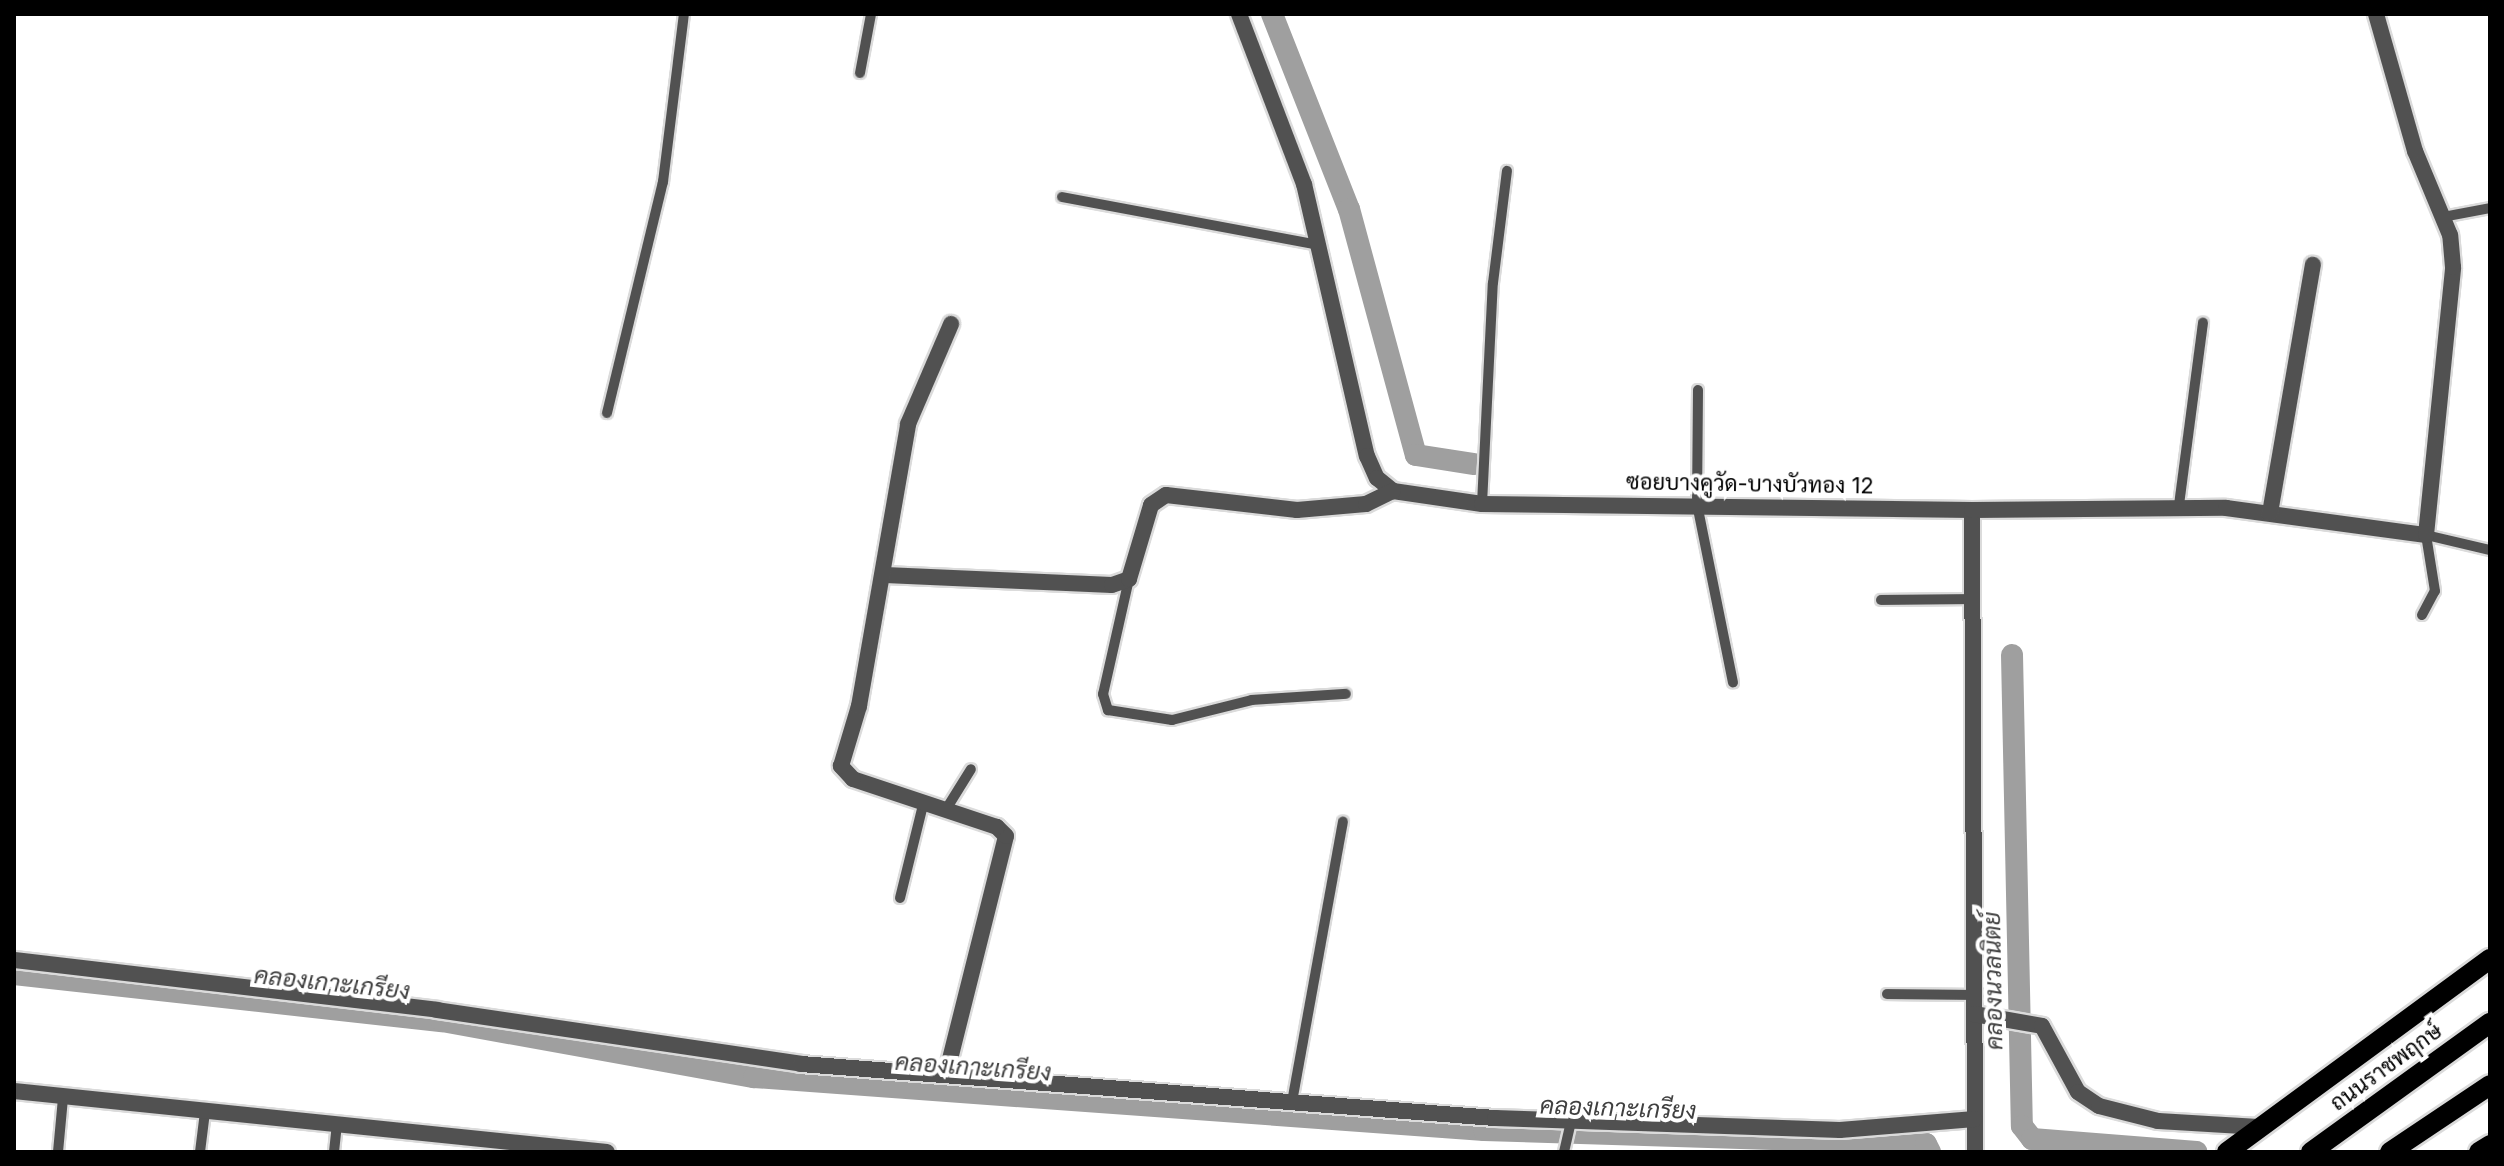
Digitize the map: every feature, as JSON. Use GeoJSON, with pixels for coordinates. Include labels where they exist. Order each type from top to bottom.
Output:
{"type":"FeatureCollection","features":[{"type":"Feature","properties":{"kind":"main road"},"geometry":{"type":"LineString","coordinates":[[2227,1152],[2490,959]]}},
{"type":"Feature","properties":{"kind":"main road","name":"ถนนราชพฤกษ์"},"geometry":{"type":"LineString","coordinates":[[2311,1152],[2490,1023]]}},
{"type":"Feature","properties":{"kind":"main road"},"geometry":{"type":"LineString","coordinates":[[2390,1152],[2490,1085]]}},
{"type":"Feature","properties":{"kind":"main road"},"geometry":{"type":"LineString","coordinates":[[2479,1152],[2490,1145]]}},
{"type":"Feature","properties":{"kind":"street"},"geometry":{"type":"LineString","coordinates":[[885,575],[1112,585],[1129,579],[1151,505],[1166,495],[1297,510],[1366,504],[1393,491],[1377,478],[1367,456],[1319,245],[1239,14]]}},
{"type":"Feature","properties":{"kind":"street"},"geometry":{"type":"LineString","coordinates":[[2379,15],[2415,151],[2443,217],[2453,267],[2426,535]]}},
{"type":"Feature","properties":{"kind":"street"},"geometry":{"type":"LineString","coordinates":[[2270,513],[2313,265]]}},
{"type":"Feature","properties":{"kind":"street"},"geometry":{"type":"LineString","coordinates":[[946,1075],[1006,836],[853,779],[841,766],[885,575],[889,505],[908,424],[951,324]]}},
{"type":"Feature","properties":{"kind":"street","name":"ซอยบางคูวัด-บางบัวทอง 12"},"geometry":{"type":"LineString","coordinates":[[1393,491],[1482,504],[1697,504],[1972,510],[2179,505],[2270,513],[2426,535]]}},
{"type":"Feature","properties":{"kind":"street"},"geometry":{"type":"LineString","coordinates":[[1972,510],[1975,1152]]}},
{"type":"Feature","properties":{"kind":"street"},"geometry":{"type":"LineString","coordinates":[[14,960],[437,1010],[713,1055],[946,1075],[1570,1124],[1840,1130],[1975,1119]]}},
{"type":"Feature","properties":{"kind":"street"},"geometry":{"type":"LineString","coordinates":[[1974,1014],[2036,1023],[2078,1092],[2099,1106],[2158,1121],[2259,1127]]}},
{"type":"Feature","properties":{"kind":"street"},"geometry":{"type":"LineString","coordinates":[[14,1091],[337,1125],[490,1146],[607,1152]]}},
{"type":"Feature","properties":{"kind":"lane"},"geometry":{"type":"LineString","coordinates":[[607,413],[663,182],[684,14]]}},
{"type":"Feature","properties":{"kind":"lane"},"geometry":{"type":"LineString","coordinates":[[860,73],[871,14]]}},
{"type":"Feature","properties":{"kind":"lane"},"geometry":{"type":"LineString","coordinates":[[1482,504],[1493,283],[1507,171]]}},
{"type":"Feature","properties":{"kind":"lane"},"geometry":{"type":"LineString","coordinates":[[1062,197],[1319,245]]}},
{"type":"Feature","properties":{"kind":"lane"},"geometry":{"type":"LineString","coordinates":[[2443,217],[2490,208]]}},
{"type":"Feature","properties":{"kind":"lane"},"geometry":{"type":"LineString","coordinates":[[2179,505],[2203,323]]}},
{"type":"Feature","properties":{"kind":"lane"},"geometry":{"type":"LineString","coordinates":[[1698,390],[1697,504],[1733,682]]}},
{"type":"Feature","properties":{"kind":"lane"},"geometry":{"type":"LineString","coordinates":[[2422,615],[2435,591],[2426,535],[2490,550]]}},
{"type":"Feature","properties":{"kind":"lane"},"geometry":{"type":"LineString","coordinates":[[1129,579],[1103,694],[1108,710],[1172,720],[1252,700],[1346,694]]}},
{"type":"Feature","properties":{"kind":"lane"},"geometry":{"type":"LineString","coordinates":[[1881,600],[1972,599]]}},
{"type":"Feature","properties":{"kind":"lane"},"geometry":{"type":"LineString","coordinates":[[945,811],[971,769]]}},
{"type":"Feature","properties":{"kind":"lane"},"geometry":{"type":"LineString","coordinates":[[900,898],[923,805]]}},
{"type":"Feature","properties":{"kind":"lane"},"geometry":{"type":"LineString","coordinates":[[1292,1102],[1343,822]]}},
{"type":"Feature","properties":{"kind":"lane"},"geometry":{"type":"LineString","coordinates":[[1887,994],[1974,995]]}},
{"type":"Feature","properties":{"kind":"lane"},"geometry":{"type":"LineString","coordinates":[[58,1152],[63,1098]]}},
{"type":"Feature","properties":{"kind":"lane"},"geometry":{"type":"LineString","coordinates":[[200,1152],[205,1112]]}},
{"type":"Feature","properties":{"kind":"lane"},"geometry":{"type":"LineString","coordinates":[[1564,1148],[1570,1124]]}},
{"type":"Feature","properties":{"kind":"lane"},"geometry":{"type":"LineString","coordinates":[[334,1152],[337,1125]]}},
{"type":"Feature","properties":{"kind":"waterway"},"geometry":{"type":"LineString","coordinates":[[1272,14],[1349,209],[1416,455],[1474,464]]}},
{"type":"Feature","properties":{"kind":"waterway","name":"คลองนวลนิตย์"},"geometry":{"type":"LineString","coordinates":[[2012,655],[2022,1126],[2032,1139],[2196,1152]]}},
{"type":"Feature","properties":{"kind":"waterway","name":"คลองเกาะเกรียง"},"geometry":{"type":"LineString","coordinates":[[14,974],[442,1021],[754,1077],[1484,1130],[1926,1144],[1930,1152]]}}]}
